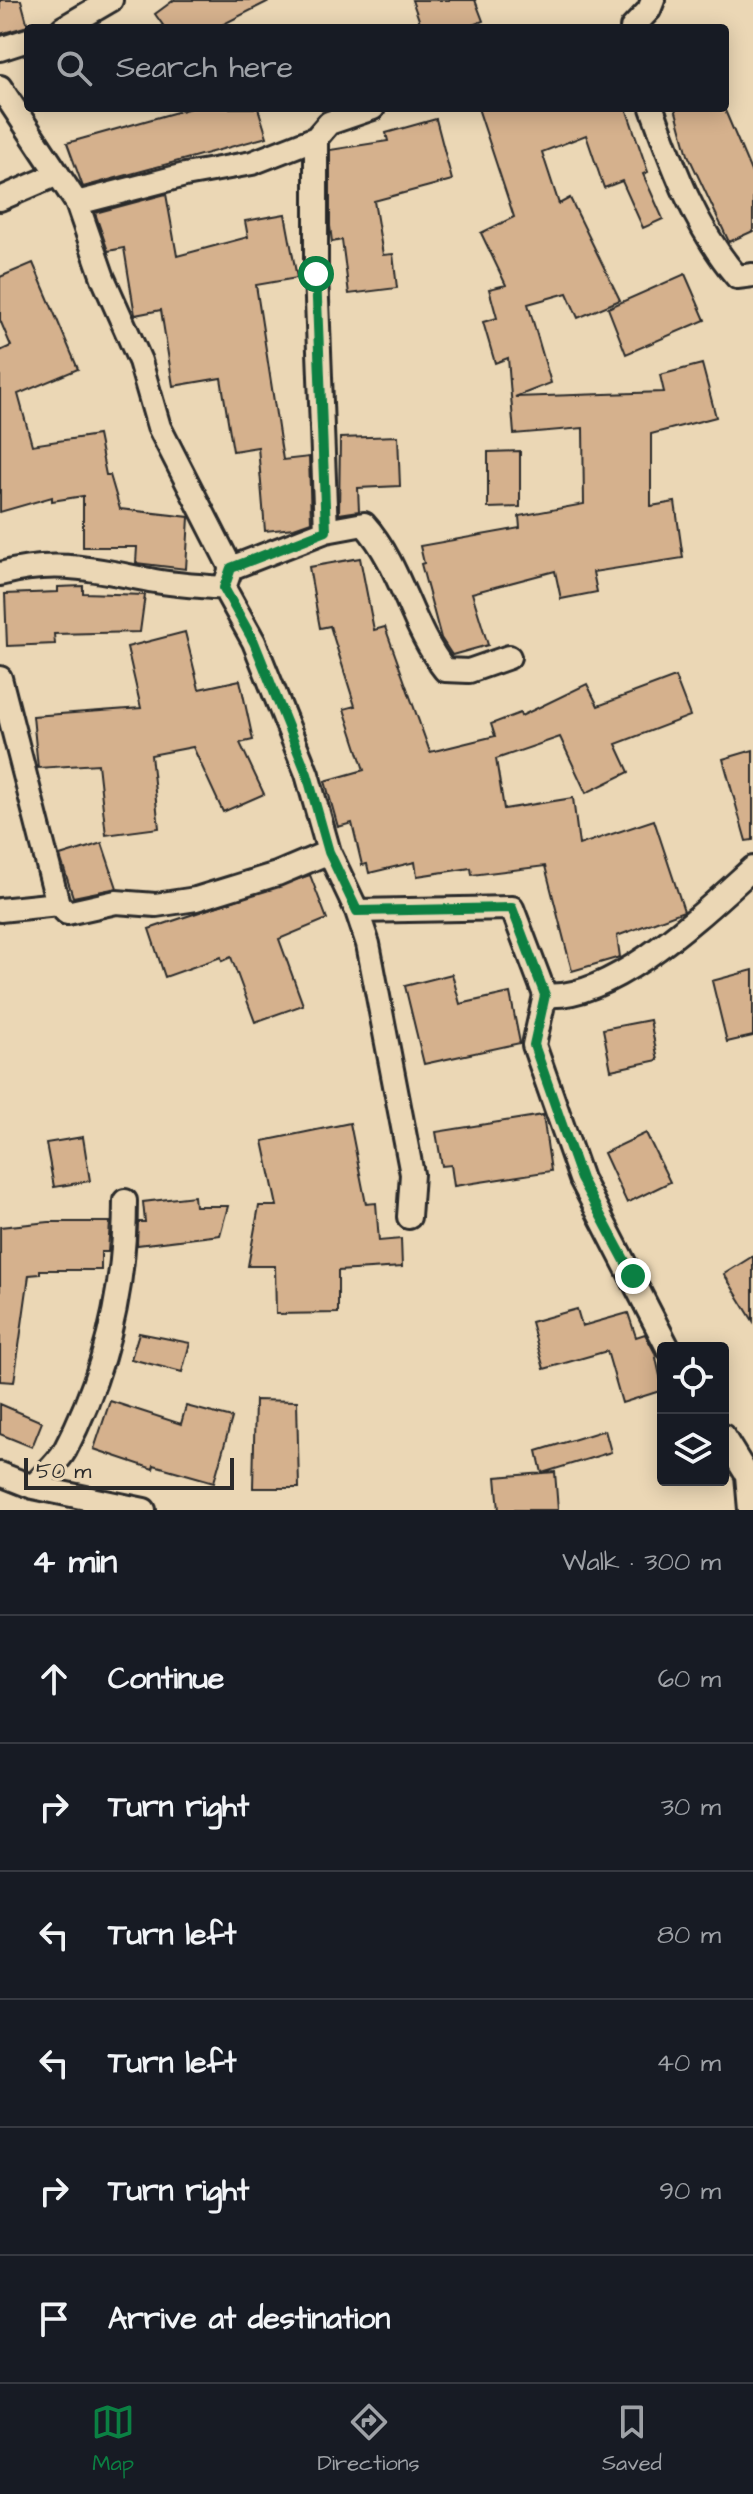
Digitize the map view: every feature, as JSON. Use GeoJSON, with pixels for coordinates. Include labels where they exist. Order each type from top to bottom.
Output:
{"type":"FeatureCollection","features":[{"type":"Feature","properties":{"kind":"street"},"geometry":{"type":"LineString","coordinates":[[70,24],[111,0]]}},
{"type":"Feature","properties":{"kind":"street"},"geometry":{"type":"LineString","coordinates":[[636,24],[649,10],[653,0]]}},
{"type":"Feature","properties":{"kind":"street"},"geometry":{"type":"LineString","coordinates":[[0,49],[24,41]]}},
{"type":"Feature","properties":{"kind":"street"},"geometry":{"type":"LineString","coordinates":[[0,87],[77,203],[103,278],[140,361],[159,427],[228,578],[307,774],[329,852],[357,911],[368,944],[412,1174],[409,1217]]}},
{"type":"Feature","properties":{"kind":"street"},"geometry":{"type":"LineString","coordinates":[[77,203],[185,175],[252,163],[316,138],[329,123],[361,112]]}},
{"type":"Feature","properties":{"kind":"street"},"geometry":{"type":"LineString","coordinates":[[653,112],[669,157],[713,249],[737,277],[753,275]]}},
{"type":"Feature","properties":{"kind":"street"},"geometry":{"type":"LineString","coordinates":[[316,138],[316,274],[326,531]]}},
{"type":"Feature","properties":{"kind":"street"},"geometry":{"type":"LineString","coordinates":[[0,199],[58,174]]}},
{"type":"Feature","properties":{"kind":"street"},"geometry":{"type":"LineString","coordinates":[[0,574],[27,566],[104,568],[155,581],[228,578],[326,531],[364,524],[382,544],[425,646],[445,670],[469,671],[509,657]]}},
{"type":"Feature","properties":{"kind":"street"},"geometry":{"type":"LineString","coordinates":[[0,678],[58,904],[67,913],[116,902],[156,905],[196,899],[277,874],[329,852]]}},
{"type":"Feature","properties":{"kind":"street"},"geometry":{"type":"LineString","coordinates":[[545,995],[566,998],[628,968],[692,922],[753,868]]}},
{"type":"Feature","properties":{"kind":"street"},"geometry":{"type":"LineString","coordinates":[[0,910],[58,904]]}},
{"type":"Feature","properties":{"kind":"street"},"geometry":{"type":"LineString","coordinates":[[357,911],[512,908],[545,995],[534,1045],[581,1179],[665,1342]]}},
{"type":"Feature","properties":{"kind":"street"},"geometry":{"type":"LineString","coordinates":[[33,1487],[64,1452],[116,1317],[125,1243],[125,1201]]}},
{"type":"Feature","properties":{"kind":"street"},"geometry":{"type":"LineString","coordinates":[[729,1444],[750,1473],[750,1510]]}},
{"type":"Feature","properties":{"kind":"street"},"geometry":{"type":"LineString","coordinates":[[0,1474],[33,1487],[144,1510]]}},
{"type":"Feature","properties":{"kind":"building"},"geometry":{"type":"Polygon","coordinates":[[[0,0],[21,0],[27,24],[0,34],[0,0]]]}},
{"type":"Feature","properties":{"kind":"building"},"geometry":{"type":"Polygon","coordinates":[[[174,0],[271,0],[224,24],[162,24],[155,14],[174,0]]]}},
{"type":"Feature","properties":{"kind":"building"},"geometry":{"type":"Polygon","coordinates":[[[412,0],[475,0],[483,21],[475,24],[421,24],[412,0]]]}},
{"type":"Feature","properties":{"kind":"building"},"geometry":{"type":"Polygon","coordinates":[[[177,112],[259,112],[267,137],[83,187],[67,143],[177,112]]]}},
{"type":"Feature","properties":{"kind":"building"},"geometry":{"type":"Polygon","coordinates":[[[479,112],[627,112],[648,172],[643,174],[663,219],[643,228],[622,181],[604,188],[586,135],[542,152],[559,204],[570,198],[620,300],[578,318],[567,293],[528,304],[551,383],[515,397],[664,392],[660,375],[702,364],[716,417],[651,434],[651,506],[675,502],[683,558],[593,572],[597,592],[561,599],[555,571],[472,593],[488,645],[452,655],[441,638],[421,564],[424,563],[420,546],[520,528],[519,516],[584,504],[583,428],[514,434],[508,358],[495,363],[483,322],[497,318],[489,289],[506,285],[481,233],[514,217],[479,112]]]}},
{"type":"Feature","properties":{"kind":"building"},"geometry":{"type":"Polygon","coordinates":[[[676,112],[726,112],[753,176],[753,231],[729,242],[688,155],[676,112]]]}},
{"type":"Feature","properties":{"kind":"building"},"geometry":{"type":"Polygon","coordinates":[[[436,119],[452,180],[374,201],[383,255],[393,254],[397,288],[349,294],[342,240],[332,242],[330,150],[388,141],[386,133],[436,119]]]}},
{"type":"Feature","properties":{"kind":"building"},"geometry":{"type":"Polygon","coordinates":[[[166,194],[177,256],[248,237],[245,221],[285,214],[297,278],[256,285],[283,460],[309,457],[311,522],[294,528],[265,531],[258,447],[233,451],[221,378],[173,386],[161,310],[135,315],[124,248],[108,251],[95,213],[166,194]]]}},
{"type":"Feature","properties":{"kind":"building"},"geometry":{"type":"Polygon","coordinates":[[[33,263],[78,369],[18,394],[32,445],[98,435],[106,475],[110,475],[120,509],[189,517],[186,569],[136,563],[137,547],[83,547],[83,496],[52,501],[52,497],[0,512],[0,351],[11,346],[0,320],[0,277],[33,263]]]}},
{"type":"Feature","properties":{"kind":"building"},"geometry":{"type":"Polygon","coordinates":[[[685,274],[705,320],[626,354],[608,308],[685,274]]]}},
{"type":"Feature","properties":{"kind":"building"},"geometry":{"type":"Polygon","coordinates":[[[398,436],[400,486],[358,488],[359,511],[339,514],[340,438],[398,436]]]}},
{"type":"Feature","properties":{"kind":"building"},"geometry":{"type":"Polygon","coordinates":[[[520,451],[520,507],[488,508],[488,452],[520,451]]]}},
{"type":"Feature","properties":{"kind":"building"},"geometry":{"type":"Polygon","coordinates":[[[360,558],[374,630],[385,627],[430,752],[495,736],[491,724],[520,713],[521,716],[587,684],[598,706],[675,677],[690,716],[616,744],[629,772],[586,793],[560,737],[496,759],[504,809],[573,798],[579,845],[654,820],[684,911],[617,936],[620,957],[572,971],[545,866],[472,875],[471,868],[417,876],[415,862],[369,873],[367,864],[362,865],[352,823],[338,827],[325,781],[364,770],[344,709],[355,706],[330,626],[320,628],[309,567],[360,558]]]}},
{"type":"Feature","properties":{"kind":"building"},"geometry":{"type":"Polygon","coordinates":[[[83,586],[83,593],[145,595],[140,632],[54,634],[55,644],[7,646],[5,594],[58,592],[58,587],[83,586]]]}},
{"type":"Feature","properties":{"kind":"building"},"geometry":{"type":"Polygon","coordinates":[[[185,632],[199,689],[240,680],[253,740],[240,743],[264,794],[223,812],[193,747],[151,755],[159,828],[106,835],[98,764],[38,768],[33,716],[141,708],[127,647],[185,632]]]}},
{"type":"Feature","properties":{"kind":"building"},"geometry":{"type":"Polygon","coordinates":[[[753,750],[753,840],[746,841],[723,759],[753,750]]]}},
{"type":"Feature","properties":{"kind":"building"},"geometry":{"type":"Polygon","coordinates":[[[102,843],[117,888],[73,897],[60,856],[102,843]]]}},
{"type":"Feature","properties":{"kind":"building"},"geometry":{"type":"Polygon","coordinates":[[[310,875],[327,919],[279,939],[303,1005],[255,1022],[231,957],[222,961],[221,957],[165,977],[149,929],[310,875]]]}},
{"type":"Feature","properties":{"kind":"building"},"geometry":{"type":"Polygon","coordinates":[[[753,970],[753,1036],[727,1042],[712,981],[753,970]]]}},
{"type":"Feature","properties":{"kind":"building"},"geometry":{"type":"Polygon","coordinates":[[[452,974],[460,1004],[510,993],[520,1043],[424,1064],[405,986],[452,974]]]}},
{"type":"Feature","properties":{"kind":"building"},"geometry":{"type":"Polygon","coordinates":[[[650,1020],[658,1060],[611,1070],[603,1029],[650,1020]]]}},
{"type":"Feature","properties":{"kind":"building"},"geometry":{"type":"Polygon","coordinates":[[[543,1115],[551,1171],[454,1186],[451,1165],[442,1166],[436,1132],[543,1115]]]}},
{"type":"Feature","properties":{"kind":"building"},"geometry":{"type":"Polygon","coordinates":[[[350,1123],[366,1204],[376,1203],[379,1241],[401,1239],[402,1267],[338,1271],[338,1313],[276,1314],[275,1266],[248,1266],[259,1206],[277,1206],[263,1141],[350,1123]]]}},
{"type":"Feature","properties":{"kind":"building"},"geometry":{"type":"Polygon","coordinates":[[[646,1133],[670,1182],[627,1203],[604,1153],[646,1133]]]}},
{"type":"Feature","properties":{"kind":"building"},"geometry":{"type":"Polygon","coordinates":[[[83,1137],[90,1181],[54,1187],[46,1143],[83,1137]]]}},
{"type":"Feature","properties":{"kind":"building"},"geometry":{"type":"Polygon","coordinates":[[[194,1196],[195,1206],[228,1206],[220,1235],[137,1245],[138,1222],[145,1222],[143,1202],[194,1196]]]}},
{"type":"Feature","properties":{"kind":"building"},"geometry":{"type":"Polygon","coordinates":[[[49,1222],[110,1222],[108,1252],[101,1252],[101,1270],[40,1270],[40,1274],[29,1275],[14,1382],[0,1381],[0,1227],[49,1222]]]}},
{"type":"Feature","properties":{"kind":"building"},"geometry":{"type":"Polygon","coordinates":[[[753,1256],[753,1321],[724,1274],[753,1256]]]}},
{"type":"Feature","properties":{"kind":"building"},"geometry":{"type":"Polygon","coordinates":[[[577,1309],[582,1326],[628,1313],[636,1337],[645,1334],[655,1353],[657,1392],[622,1403],[607,1351],[544,1369],[531,1322],[577,1309]]]}},
{"type":"Feature","properties":{"kind":"building"},"geometry":{"type":"Polygon","coordinates":[[[139,1333],[190,1343],[182,1372],[131,1359],[139,1333]]]}},
{"type":"Feature","properties":{"kind":"building"},"geometry":{"type":"Polygon","coordinates":[[[255,1400],[297,1401],[299,1488],[253,1488],[255,1400]]]}},
{"type":"Feature","properties":{"kind":"building"},"geometry":{"type":"Polygon","coordinates":[[[110,1401],[181,1424],[186,1406],[232,1418],[214,1482],[154,1465],[153,1469],[94,1449],[110,1401]]]}},
{"type":"Feature","properties":{"kind":"building"},"geometry":{"type":"Polygon","coordinates":[[[0,1404],[42,1422],[32,1447],[0,1434],[0,1404]]]}},
{"type":"Feature","properties":{"kind":"building"},"geometry":{"type":"Polygon","coordinates":[[[605,1430],[611,1452],[542,1473],[537,1451],[605,1430]]]}},
{"type":"Feature","properties":{"kind":"building"},"geometry":{"type":"Polygon","coordinates":[[[555,1472],[558,1510],[499,1510],[496,1477],[555,1472]]]}},
{"type":"Feature","properties":{"kind":"route"},"geometry":{"type":"LineString","coordinates":[[316,274],[324,413],[326,531],[231,568],[224,588],[254,642],[283,722],[307,774],[329,852],[357,911],[512,908],[545,995],[534,1045],[581,1179],[633,1276]]}}]}
